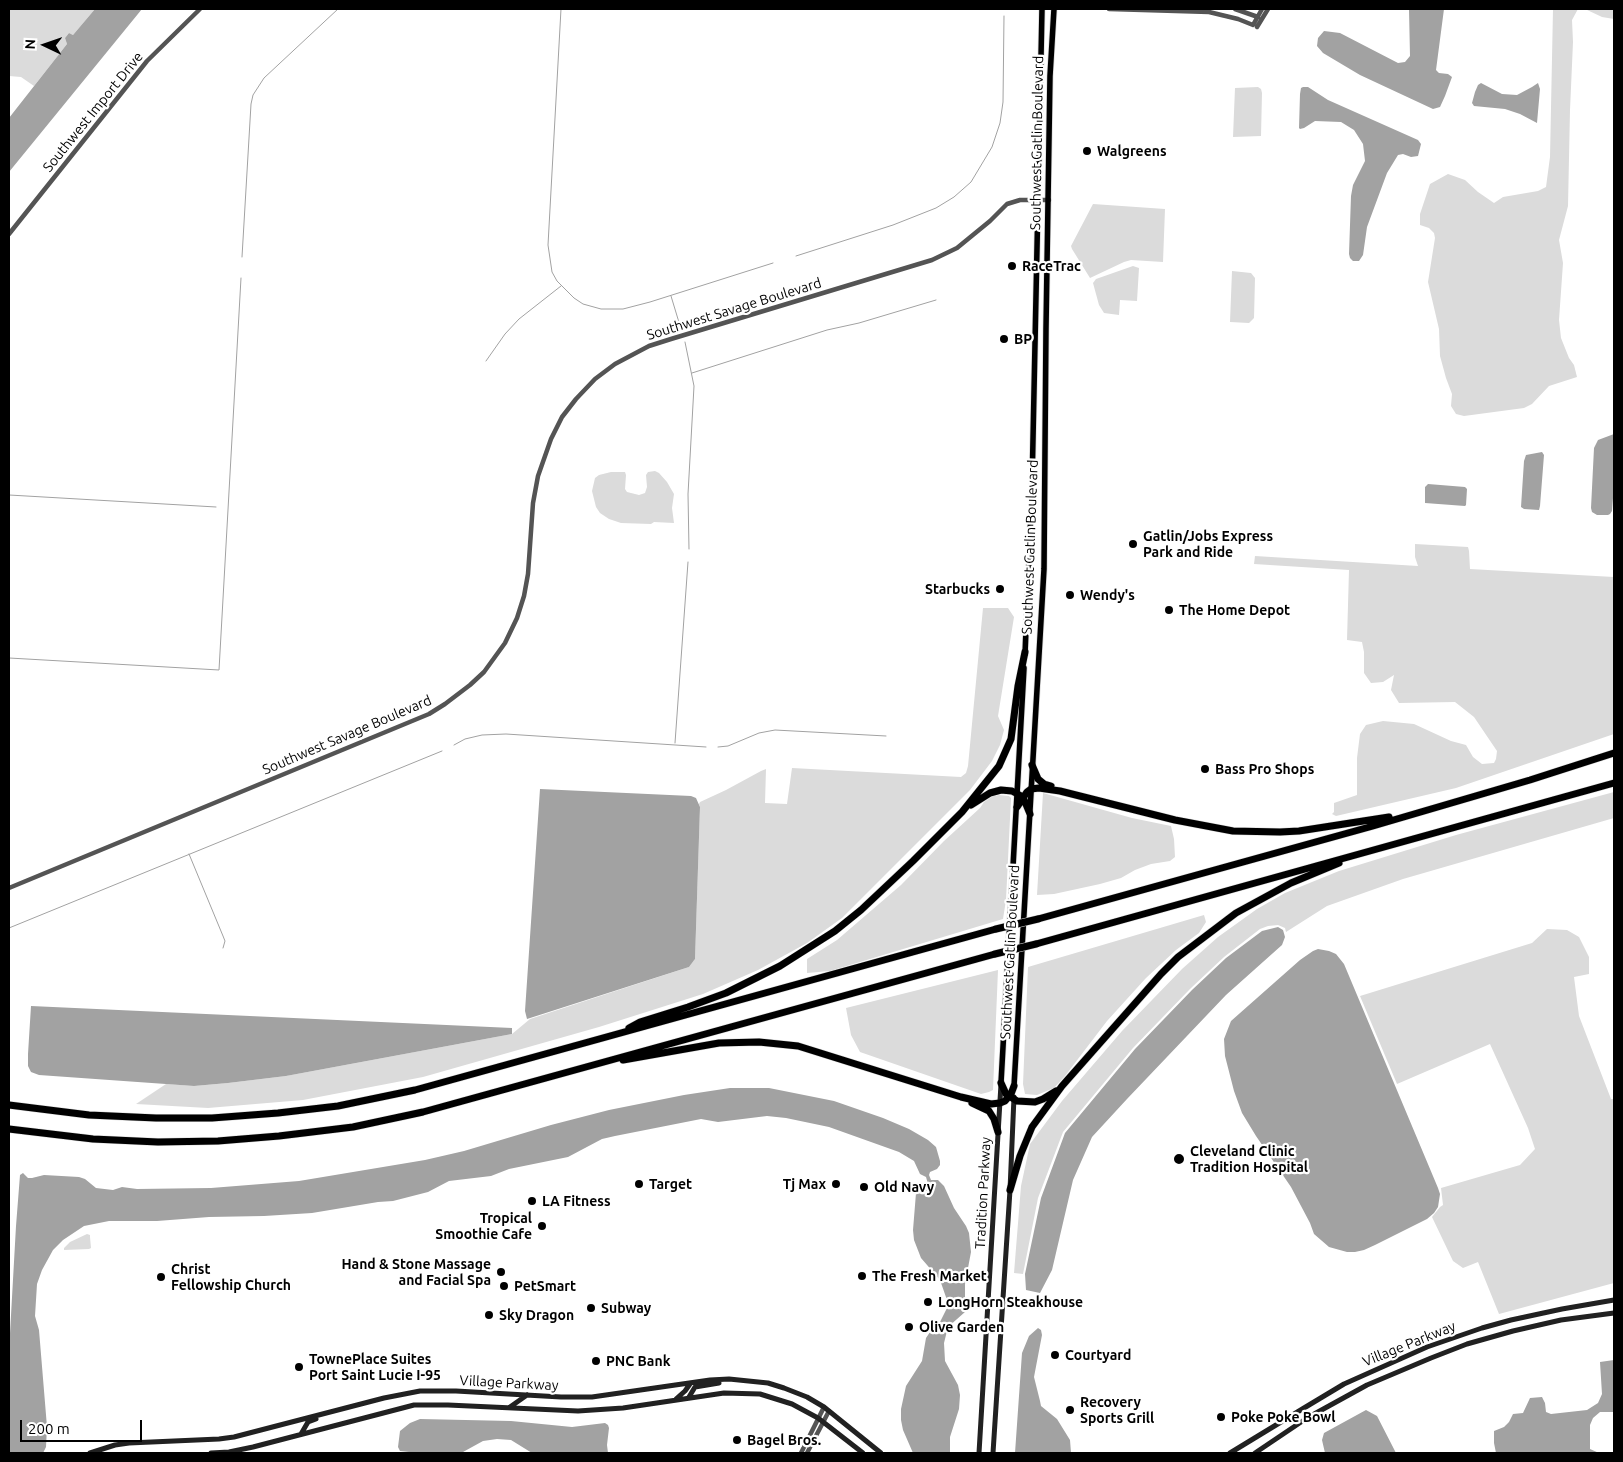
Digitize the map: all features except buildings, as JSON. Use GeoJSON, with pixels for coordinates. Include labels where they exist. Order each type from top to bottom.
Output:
{"type":"FeatureCollection","features":[{"type":"Feature","properties":{"kind":"highway"},"geometry":{"type":"LineString","coordinates":[[610,1036],[640,1022],[726,993],[780,966],[835,931],[861,910],[962,812],[999,766],[1006,753],[1013,729],[1018,686],[1025,652]]}},
{"type":"Feature","properties":{"kind":"highway"},"geometry":{"type":"LineString","coordinates":[[9,1105],[89,1115],[212,1118],[338,1106],[415,1090],[1405,816],[1530,780],[1614,753]]}},
{"type":"Feature","properties":{"kind":"highway"},"geometry":{"type":"LineString","coordinates":[[1032,765],[1038,780],[1060,791]]}},
{"type":"Feature","properties":{"kind":"highway"},"geometry":{"type":"LineString","coordinates":[[9,1129],[93,1139],[158,1142],[218,1141],[353,1127],[424,1112],[1614,783]]}},
{"type":"Feature","properties":{"kind":"highway"},"geometry":{"type":"LineString","coordinates":[[1017,807],[1020,795],[1031,789],[1038,788],[1060,791],[1175,820],[1233,831],[1299,831],[1405,816]]}},
{"type":"Feature","properties":{"kind":"highway"},"geometry":{"type":"LineString","coordinates":[[962,812],[990,793],[1001,790],[1012,791],[1020,795],[1030,814]]}},
{"type":"Feature","properties":{"kind":"highway"},"geometry":{"type":"LineString","coordinates":[[1010,1190],[1022,1149],[1032,1127],[1062,1086],[1178,957],[1236,913],[1274,892],[1318,870],[1411,839]]}},
{"type":"Feature","properties":{"kind":"highway"},"geometry":{"type":"LineString","coordinates":[[607,1061],[634,1059],[719,1043],[760,1042],[798,1046],[961,1097],[991,1104],[1000,1103],[1011,1098],[1027,1102],[1043,1099],[1062,1086]]}},
{"type":"Feature","properties":{"kind":"highway"},"geometry":{"type":"LineString","coordinates":[[1001,1083],[1011,1098]]}},
{"type":"Feature","properties":{"kind":"highway"},"geometry":{"type":"LineString","coordinates":[[1011,1098],[1014,1086]]}},
{"type":"Feature","properties":{"kind":"highway"},"geometry":{"type":"LineString","coordinates":[[961,1097],[989,1111],[998,1132]]}},
{"type":"Feature","properties":{"kind":"main road","name":"Southwest Gatlin Boulevard"},"geometry":{"type":"LineString","coordinates":[[1020,795],[1032,487],[1042,9]]}},
{"type":"Feature","properties":{"kind":"main road","name":"Southwest Gatlin Boulevard"},"geometry":{"type":"LineString","coordinates":[[1014,1086],[1044,562],[1050,76],[1054,9]]}},
{"type":"Feature","properties":{"kind":"main road","name":"Southwest Gatlin Boulevard"},"geometry":{"type":"LineString","coordinates":[[1001,1083],[1017,807]]}},
{"type":"Feature","properties":{"kind":"main road","name":"Tradition Parkway"},"geometry":{"type":"LineString","coordinates":[[979,1453],[1001,1083]]}},
{"type":"Feature","properties":{"kind":"main road","name":"Tradition Parkway"},"geometry":{"type":"LineString","coordinates":[[993,1453],[1010,1190],[1011,1098]]}},
{"type":"Feature","properties":{"kind":"main road","name":"Village Parkway"},"geometry":{"type":"LineString","coordinates":[[1230,1453],[1344,1384],[1427,1347],[1511,1320],[1614,1300]]}},
{"type":"Feature","properties":{"kind":"main road","name":"Village Parkway"},"geometry":{"type":"LineString","coordinates":[[1255,1453],[1307,1418],[1366,1385],[1430,1358],[1467,1344],[1513,1331],[1561,1320],[1614,1313]]}},
{"type":"Feature","properties":{"kind":"main road","name":"Village Parkway"},"geometry":{"type":"LineString","coordinates":[[90,1453],[115,1445],[129,1443],[234,1437],[384,1398],[420,1391],[592,1397],[723,1379],[768,1383],[795,1392],[824,1407],[881,1453]]}},
{"type":"Feature","properties":{"kind":"main road"},"geometry":{"type":"LineString","coordinates":[[689,1398],[695,1387],[718,1383],[723,1379]]}},
{"type":"Feature","properties":{"kind":"main road"},"geometry":{"type":"LineString","coordinates":[[673,1400],[685,1391],[690,1384]]}},
{"type":"Feature","properties":{"kind":"main road","name":"Village Parkway"},"geometry":{"type":"LineString","coordinates":[[211,1453],[238,1451],[414,1405],[441,1404],[578,1411],[724,1392],[760,1394],[782,1400],[821,1420],[863,1453]]}},
{"type":"Feature","properties":{"kind":"main road"},"geometry":{"type":"LineString","coordinates":[[510,1408],[527,1394]]}},
{"type":"Feature","properties":{"kind":"main road"},"geometry":{"type":"LineString","coordinates":[[301,1434],[308,1422],[335,1414],[339,1410]]}},
{"type":"Feature","properties":{"kind":"street","name":"Southwest Import Drive"},"geometry":{"type":"LineString","coordinates":[[9,234],[148,61],[200,9]]}},
{"type":"Feature","properties":{"kind":"street"},"geometry":{"type":"LineString","coordinates":[[1109,9],[1209,12],[1238,19],[1255,26]]}},
{"type":"Feature","properties":{"kind":"street"},"geometry":{"type":"LineString","coordinates":[[1236,9],[1258,17]]}},
{"type":"Feature","properties":{"kind":"street"},"geometry":{"type":"LineString","coordinates":[[1255,26],[1262,9]]}},
{"type":"Feature","properties":{"kind":"street"},"geometry":{"type":"LineString","coordinates":[[1255,26],[1268,9]]}},
{"type":"Feature","properties":{"kind":"street","name":"Southwest Savage Boulevard"},"geometry":{"type":"LineString","coordinates":[[9,888],[429,714],[470,685],[484,672],[505,643],[521,604],[528,574],[535,494],[543,458],[551,439],[562,418],[576,399],[595,379],[615,364],[649,346],[932,260],[957,248],[990,221],[1007,204],[1020,200],[1048,200]]}},
{"type":"Feature","properties":{"kind":"street"},"geometry":{"type":"LineString","coordinates":[[807,1453],[821,1420],[824,1407]]}},
{"type":"Feature","properties":{"kind":"street"},"geometry":{"type":"LineString","coordinates":[[801,1453],[821,1420],[829,1412]]}},
{"type":"Feature","properties":{"kind":"shaded area"},"geometry":{"type":"Polygon","coordinates":[[[9,9],[95,9],[73,35],[69,33],[65,38],[67,44],[34,86],[21,77],[9,76],[9,9]]]}},
{"type":"Feature","properties":{"kind":"shaded area"},"geometry":{"type":"Polygon","coordinates":[[[95,9],[142,9],[9,172],[9,118],[67,44],[65,38],[69,33],[73,35],[95,9]]]}},
{"type":"Feature","properties":{"kind":"shaded area"},"geometry":{"type":"Polygon","coordinates":[[[1409,9],[1444,9],[1436,70],[1439,73],[1448,74],[1452,77],[1440,107],[1433,109],[1360,75],[1323,53],[1317,46],[1318,38],[1324,31],[1340,33],[1398,63],[1405,62],[1410,56],[1409,9]]]}},
{"type":"Feature","properties":{"kind":"shaded area"},"geometry":{"type":"Polygon","coordinates":[[[1553,9],[1578,9],[1572,20],[1568,206],[1559,240],[1563,263],[1559,320],[1561,338],[1574,365],[1577,377],[1549,386],[1532,404],[1524,408],[1464,416],[1456,414],[1451,406],[1452,394],[1440,356],[1439,329],[1428,282],[1435,238],[1434,233],[1429,228],[1420,225],[1420,214],[1430,184],[1448,174],[1465,180],[1494,203],[1503,197],[1538,191],[1546,187],[1550,157],[1553,9]]]}},
{"type":"Feature","properties":{"kind":"shaded area"},"geometry":{"type":"Polygon","coordinates":[[[1585,9],[1614,9],[1614,19],[1602,17],[1585,9]]]}},
{"type":"Feature","properties":{"kind":"shaded area"},"geometry":{"type":"Polygon","coordinates":[[[1481,83],[1502,94],[1517,95],[1538,83],[1540,89],[1537,123],[1505,109],[1474,106],[1472,103],[1475,92],[1481,83]]]}},
{"type":"Feature","properties":{"kind":"shaded area"},"geometry":{"type":"Polygon","coordinates":[[[1258,87],[1262,93],[1261,136],[1233,137],[1235,88],[1258,87]]]}},
{"type":"Feature","properties":{"kind":"shaded area"},"geometry":{"type":"Polygon","coordinates":[[[1303,87],[1308,87],[1328,100],[1418,140],[1421,144],[1418,156],[1398,155],[1387,173],[1367,227],[1363,255],[1359,261],[1353,261],[1349,254],[1351,196],[1353,185],[1365,161],[1363,144],[1354,130],[1341,122],[1315,121],[1300,129],[1300,94],[1303,87]]]}},
{"type":"Feature","properties":{"kind":"shaded area"},"geometry":{"type":"Polygon","coordinates":[[[1093,204],[1165,209],[1163,262],[1131,260],[1090,278],[1071,246],[1093,204]]]}},
{"type":"Feature","properties":{"kind":"shaded area"},"geometry":{"type":"Polygon","coordinates":[[[1133,266],[1139,268],[1137,301],[1120,300],[1119,315],[1104,313],[1099,305],[1093,283],[1096,279],[1133,266]]]}},
{"type":"Feature","properties":{"kind":"shaded area"},"geometry":{"type":"Polygon","coordinates":[[[1232,271],[1251,273],[1255,278],[1254,318],[1249,323],[1230,322],[1232,271]]]}},
{"type":"Feature","properties":{"kind":"shaded area"},"geometry":{"type":"Polygon","coordinates":[[[1614,434],[1612,511],[1608,515],[1597,515],[1592,512],[1591,508],[1594,448],[1598,440],[1614,434]]]}},
{"type":"Feature","properties":{"kind":"shaded area"},"geometry":{"type":"Polygon","coordinates":[[[1542,452],[1544,455],[1539,510],[1524,509],[1521,507],[1524,461],[1526,455],[1542,452]]]}},
{"type":"Feature","properties":{"kind":"shaded area"},"geometry":{"type":"Polygon","coordinates":[[[655,471],[667,482],[674,494],[672,508],[674,523],[621,523],[609,519],[600,513],[596,507],[592,491],[595,478],[611,472],[625,472],[625,489],[627,492],[639,495],[645,493],[647,487],[646,475],[648,472],[655,471]]]}},
{"type":"Feature","properties":{"kind":"shaded area"},"geometry":{"type":"Polygon","coordinates":[[[1428,484],[1465,487],[1467,489],[1466,505],[1425,503],[1425,487],[1428,484]]]}},
{"type":"Feature","properties":{"kind":"shaded area"},"geometry":{"type":"Polygon","coordinates":[[[1415,544],[1468,547],[1470,569],[1614,577],[1614,734],[1456,788],[1336,816],[1332,814],[1334,812],[1334,803],[1357,795],[1357,758],[1360,734],[1366,725],[1383,721],[1414,724],[1451,741],[1466,745],[1473,757],[1482,764],[1494,763],[1497,751],[1474,717],[1455,702],[1399,703],[1391,690],[1394,675],[1383,682],[1371,683],[1364,673],[1362,642],[1347,640],[1349,570],[1254,564],[1255,556],[1418,566],[1415,557],[1415,544]]]}},
{"type":"Feature","properties":{"kind":"shaded area"},"geometry":{"type":"Polygon","coordinates":[[[983,608],[1008,608],[1014,617],[998,716],[1004,730],[1000,745],[992,761],[970,790],[842,918],[807,943],[758,970],[703,994],[599,1027],[423,1077],[303,1100],[208,1108],[136,1104],[166,1084],[194,1086],[286,1076],[512,1034],[530,1019],[689,967],[695,959],[700,802],[766,769],[765,803],[787,804],[792,768],[961,777],[966,773],[968,766],[983,608]]]}},
{"type":"Feature","properties":{"kind":"shaded area"},"geometry":{"type":"Polygon","coordinates":[[[540,789],[691,796],[696,798],[700,807],[695,959],[689,967],[527,1019],[525,1011],[540,789]]]}},
{"type":"Feature","properties":{"kind":"shaded area"},"geometry":{"type":"Polygon","coordinates":[[[1614,792],[1614,818],[1403,879],[1327,906],[1286,932],[1285,928],[1278,925],[1268,926],[1260,929],[1224,957],[1133,1048],[1063,1132],[1038,1198],[1023,1274],[1014,1273],[1021,1186],[1030,1144],[1062,1101],[1122,1031],[1182,969],[1218,937],[1257,909],[1285,893],[1339,871],[1456,835],[1614,792]]]}},
{"type":"Feature","properties":{"kind":"shaded area"},"geometry":{"type":"Polygon","coordinates":[[[1043,793],[1132,818],[1171,826],[1175,857],[1170,861],[1151,864],[1121,878],[1100,884],[1054,894],[1037,895],[1043,793]]]}},
{"type":"Feature","properties":{"kind":"shaded area"},"geometry":{"type":"Polygon","coordinates":[[[999,795],[1011,798],[1006,900],[1003,919],[830,971],[807,973],[807,959],[837,940],[901,885],[984,802],[993,796],[999,795]]]}},
{"type":"Feature","properties":{"kind":"shaded area"},"geometry":{"type":"Polygon","coordinates":[[[1204,915],[1206,922],[1199,933],[1176,950],[1146,978],[1107,1021],[1054,1088],[1037,1095],[1025,1094],[1023,1084],[1028,967],[1204,915]]]}},
{"type":"Feature","properties":{"kind":"shaded area"},"geometry":{"type":"Polygon","coordinates":[[[1278,927],[1283,930],[1285,937],[1282,945],[1226,995],[1092,1137],[1073,1180],[1052,1270],[1040,1293],[1026,1290],[1025,1274],[1041,1198],[1065,1133],[1135,1049],[1192,990],[1226,958],[1262,931],[1278,927]]]}},
{"type":"Feature","properties":{"kind":"shaded area"},"geometry":{"type":"Polygon","coordinates":[[[1547,929],[1567,930],[1579,937],[1589,957],[1589,974],[1574,977],[1579,1016],[1611,1099],[1614,1099],[1614,1283],[1499,1314],[1478,1262],[1463,1268],[1453,1261],[1432,1217],[1443,1205],[1441,1188],[1520,1165],[1535,1149],[1528,1128],[1490,1044],[1397,1084],[1360,996],[1532,943],[1547,929]]]}},
{"type":"Feature","properties":{"kind":"shaded area"},"geometry":{"type":"Polygon","coordinates":[[[1318,949],[1336,954],[1344,964],[1440,1194],[1438,1207],[1427,1219],[1375,1245],[1355,1252],[1347,1252],[1329,1247],[1314,1234],[1291,1187],[1242,1113],[1225,1056],[1224,1039],[1231,1021],[1300,960],[1318,949]]]}},
{"type":"Feature","properties":{"kind":"shaded area"},"geometry":{"type":"Polygon","coordinates":[[[998,970],[993,1090],[989,1092],[981,1094],[860,1052],[851,1035],[846,1008],[998,970]]]}},
{"type":"Feature","properties":{"kind":"shaded area"},"geometry":{"type":"Polygon","coordinates":[[[31,1006],[512,1028],[512,1034],[286,1076],[194,1086],[39,1075],[31,1072],[28,1066],[28,1054],[31,1006]]]}},
{"type":"Feature","properties":{"kind":"shaded area"},"geometry":{"type":"Polygon","coordinates":[[[730,1088],[769,1088],[834,1101],[909,1129],[936,1147],[940,1165],[937,1169],[930,1172],[929,1175],[931,1180],[938,1180],[944,1186],[954,1208],[966,1226],[969,1233],[971,1252],[965,1284],[965,1312],[948,1327],[944,1343],[945,1361],[958,1385],[960,1395],[959,1409],[950,1437],[950,1453],[913,1453],[903,1430],[901,1420],[901,1409],[906,1386],[922,1361],[926,1338],[932,1329],[939,1324],[947,1308],[947,1300],[940,1280],[921,1258],[914,1240],[916,1189],[928,1184],[926,1177],[920,1174],[914,1161],[899,1152],[829,1127],[767,1116],[718,1122],[701,1119],[615,1136],[602,1139],[568,1157],[509,1169],[491,1176],[449,1181],[428,1192],[393,1201],[312,1213],[157,1221],[109,1221],[84,1226],[63,1240],[53,1250],[37,1284],[35,1316],[39,1330],[47,1427],[46,1447],[43,1453],[9,1453],[9,1351],[20,1175],[23,1173],[28,1178],[44,1175],[79,1177],[85,1179],[96,1188],[113,1190],[122,1187],[137,1189],[211,1188],[299,1181],[425,1160],[464,1151],[609,1110],[730,1088]]]}},
{"type":"Feature","properties":{"kind":"shaded area"},"geometry":{"type":"Polygon","coordinates":[[[87,1234],[90,1235],[91,1248],[64,1250],[70,1242],[87,1234]]]}},
{"type":"Feature","properties":{"kind":"shaded area"},"geometry":{"type":"Polygon","coordinates":[[[1038,1328],[1041,1330],[1042,1335],[1034,1377],[1041,1406],[1057,1419],[1070,1440],[1071,1453],[1015,1453],[1022,1353],[1029,1336],[1038,1328]]]}},
{"type":"Feature","properties":{"kind":"shaded area"},"geometry":{"type":"Polygon","coordinates":[[[1614,1360],[1614,1412],[1600,1412],[1593,1418],[1590,1425],[1590,1449],[1599,1453],[1496,1453],[1494,1431],[1504,1427],[1513,1414],[1523,1413],[1530,1398],[1542,1397],[1546,1412],[1551,1414],[1587,1410],[1598,1403],[1602,1394],[1600,1362],[1614,1360]]]}},
{"type":"Feature","properties":{"kind":"shaded area"},"geometry":{"type":"Polygon","coordinates":[[[1366,1410],[1377,1416],[1396,1453],[1325,1453],[1322,1440],[1324,1433],[1366,1410]]]}},
{"type":"Feature","properties":{"kind":"shaded area"},"geometry":{"type":"Polygon","coordinates":[[[420,1419],[511,1421],[572,1427],[605,1423],[609,1428],[608,1453],[532,1453],[511,1440],[497,1439],[483,1441],[463,1452],[400,1451],[398,1447],[400,1431],[410,1423],[420,1419]]]}},
{"type":"Feature","properties":{"kind":"waterway"},"geometry":{"type":"LineString","coordinates":[[242,257],[253,95],[264,78],[338,9]]}},
{"type":"Feature","properties":{"kind":"waterway"},"geometry":{"type":"LineString","coordinates":[[561,9],[548,245],[552,272],[557,281],[583,304],[601,309],[623,309],[773,263]]}},
{"type":"Feature","properties":{"kind":"waterway"},"geometry":{"type":"LineString","coordinates":[[796,256],[893,225],[936,208],[954,197],[971,182],[992,147],[1000,123],[1003,102],[1004,16]]}},
{"type":"Feature","properties":{"kind":"waterway"},"geometry":{"type":"LineString","coordinates":[[9,658],[219,670],[241,278]]}},
{"type":"Feature","properties":{"kind":"waterway"},"geometry":{"type":"LineString","coordinates":[[486,361],[505,334],[519,319],[561,286]]}},
{"type":"Feature","properties":{"kind":"waterway"},"geometry":{"type":"LineString","coordinates":[[671,296],[681,329]]}},
{"type":"Feature","properties":{"kind":"waterway"},"geometry":{"type":"LineString","coordinates":[[692,373],[827,330],[859,323],[936,300]]}},
{"type":"Feature","properties":{"kind":"waterway"},"geometry":{"type":"LineString","coordinates":[[685,342],[694,386],[688,494],[689,549]]}},
{"type":"Feature","properties":{"kind":"waterway"},"geometry":{"type":"LineString","coordinates":[[9,495],[216,507]]}},
{"type":"Feature","properties":{"kind":"waterway"},"geometry":{"type":"LineString","coordinates":[[675,743],[688,562]]}},
{"type":"Feature","properties":{"kind":"waterway"},"geometry":{"type":"LineString","coordinates":[[718,747],[728,746],[759,733],[775,730],[886,736]]}},
{"type":"Feature","properties":{"kind":"waterway"},"geometry":{"type":"LineString","coordinates":[[454,745],[465,739],[482,735],[506,734],[706,747]]}},
{"type":"Feature","properties":{"kind":"waterway"},"geometry":{"type":"LineString","coordinates":[[9,928],[442,751]]}},
{"type":"Feature","properties":{"kind":"waterway"},"geometry":{"type":"LineString","coordinates":[[189,854],[225,941],[223,948]]}},
{"type":"Feature","properties":{"kind":"place","name":"Walgreens"},"geometry":{"type":"Point","coordinates":[1087,151]}},
{"type":"Feature","properties":{"kind":"place","name":"RaceTrac"},"geometry":{"type":"Point","coordinates":[1012,266]}},
{"type":"Feature","properties":{"kind":"place","name":"BP"},"geometry":{"type":"Point","coordinates":[1004,339]}},
{"type":"Feature","properties":{"kind":"place","name":"Gatlin/Jobs Express Park and Ride"},"geometry":{"type":"Point","coordinates":[1133,544]}},
{"type":"Feature","properties":{"kind":"place","name":"Starbucks"},"geometry":{"type":"Point","coordinates":[1000,589]}},
{"type":"Feature","properties":{"kind":"place","name":"Wendy's"},"geometry":{"type":"Point","coordinates":[1070,595]}},
{"type":"Feature","properties":{"kind":"place","name":"The Home Depot"},"geometry":{"type":"Point","coordinates":[1169,610]}},
{"type":"Feature","properties":{"kind":"place","name":"Bass Pro Shops"},"geometry":{"type":"Point","coordinates":[1205,769]}},
{"type":"Feature","properties":{"kind":"place","name":"Cleveland Clinic Tradition Hospital"},"geometry":{"type":"Point","coordinates":[1179,1159]}},
{"type":"Feature","properties":{"kind":"place","name":"Target"},"geometry":{"type":"Point","coordinates":[639,1184]}},
{"type":"Feature","properties":{"kind":"place","name":"Tj Max"},"geometry":{"type":"Point","coordinates":[836,1184]}},
{"type":"Feature","properties":{"kind":"place","name":"Old Navy"},"geometry":{"type":"Point","coordinates":[864,1187]}},
{"type":"Feature","properties":{"kind":"place","name":"LA Fitness"},"geometry":{"type":"Point","coordinates":[532,1201]}},
{"type":"Feature","properties":{"kind":"place","name":"Tropical Smoothie Cafe"},"geometry":{"type":"Point","coordinates":[542,1226]}},
{"type":"Feature","properties":{"kind":"place","name":"Hand & Stone Massage and Facial Spa"},"geometry":{"type":"Point","coordinates":[501,1272]}},
{"type":"Feature","properties":{"kind":"place","name":"The Fresh Market"},"geometry":{"type":"Point","coordinates":[862,1276]}},
{"type":"Feature","properties":{"kind":"place","name":"Christ Fellowship Church"},"geometry":{"type":"Point","coordinates":[161,1277]}},
{"type":"Feature","properties":{"kind":"place","name":"PetSmart"},"geometry":{"type":"Point","coordinates":[504,1286]}},
{"type":"Feature","properties":{"kind":"place","name":"LongHorn Steakhouse"},"geometry":{"type":"Point","coordinates":[928,1302]}},
{"type":"Feature","properties":{"kind":"place","name":"Subway"},"geometry":{"type":"Point","coordinates":[591,1308]}},
{"type":"Feature","properties":{"kind":"place","name":"Sky Dragon"},"geometry":{"type":"Point","coordinates":[489,1315]}},
{"type":"Feature","properties":{"kind":"place","name":"Olive Garden"},"geometry":{"type":"Point","coordinates":[909,1327]}},
{"type":"Feature","properties":{"kind":"place","name":"Courtyard"},"geometry":{"type":"Point","coordinates":[1055,1355]}},
{"type":"Feature","properties":{"kind":"place","name":"PNC Bank"},"geometry":{"type":"Point","coordinates":[596,1361]}},
{"type":"Feature","properties":{"kind":"place","name":"TownePlace Suites Port Saint Lucie I-95"},"geometry":{"type":"Point","coordinates":[299,1367]}},
{"type":"Feature","properties":{"kind":"place","name":"Recovery Sports Grill"},"geometry":{"type":"Point","coordinates":[1070,1410]}},
{"type":"Feature","properties":{"kind":"place","name":"Poke Poke Bowl"},"geometry":{"type":"Point","coordinates":[1221,1417]}},
{"type":"Feature","properties":{"kind":"place","name":"Bagel Bros."},"geometry":{"type":"Point","coordinates":[737,1440]}}]}
